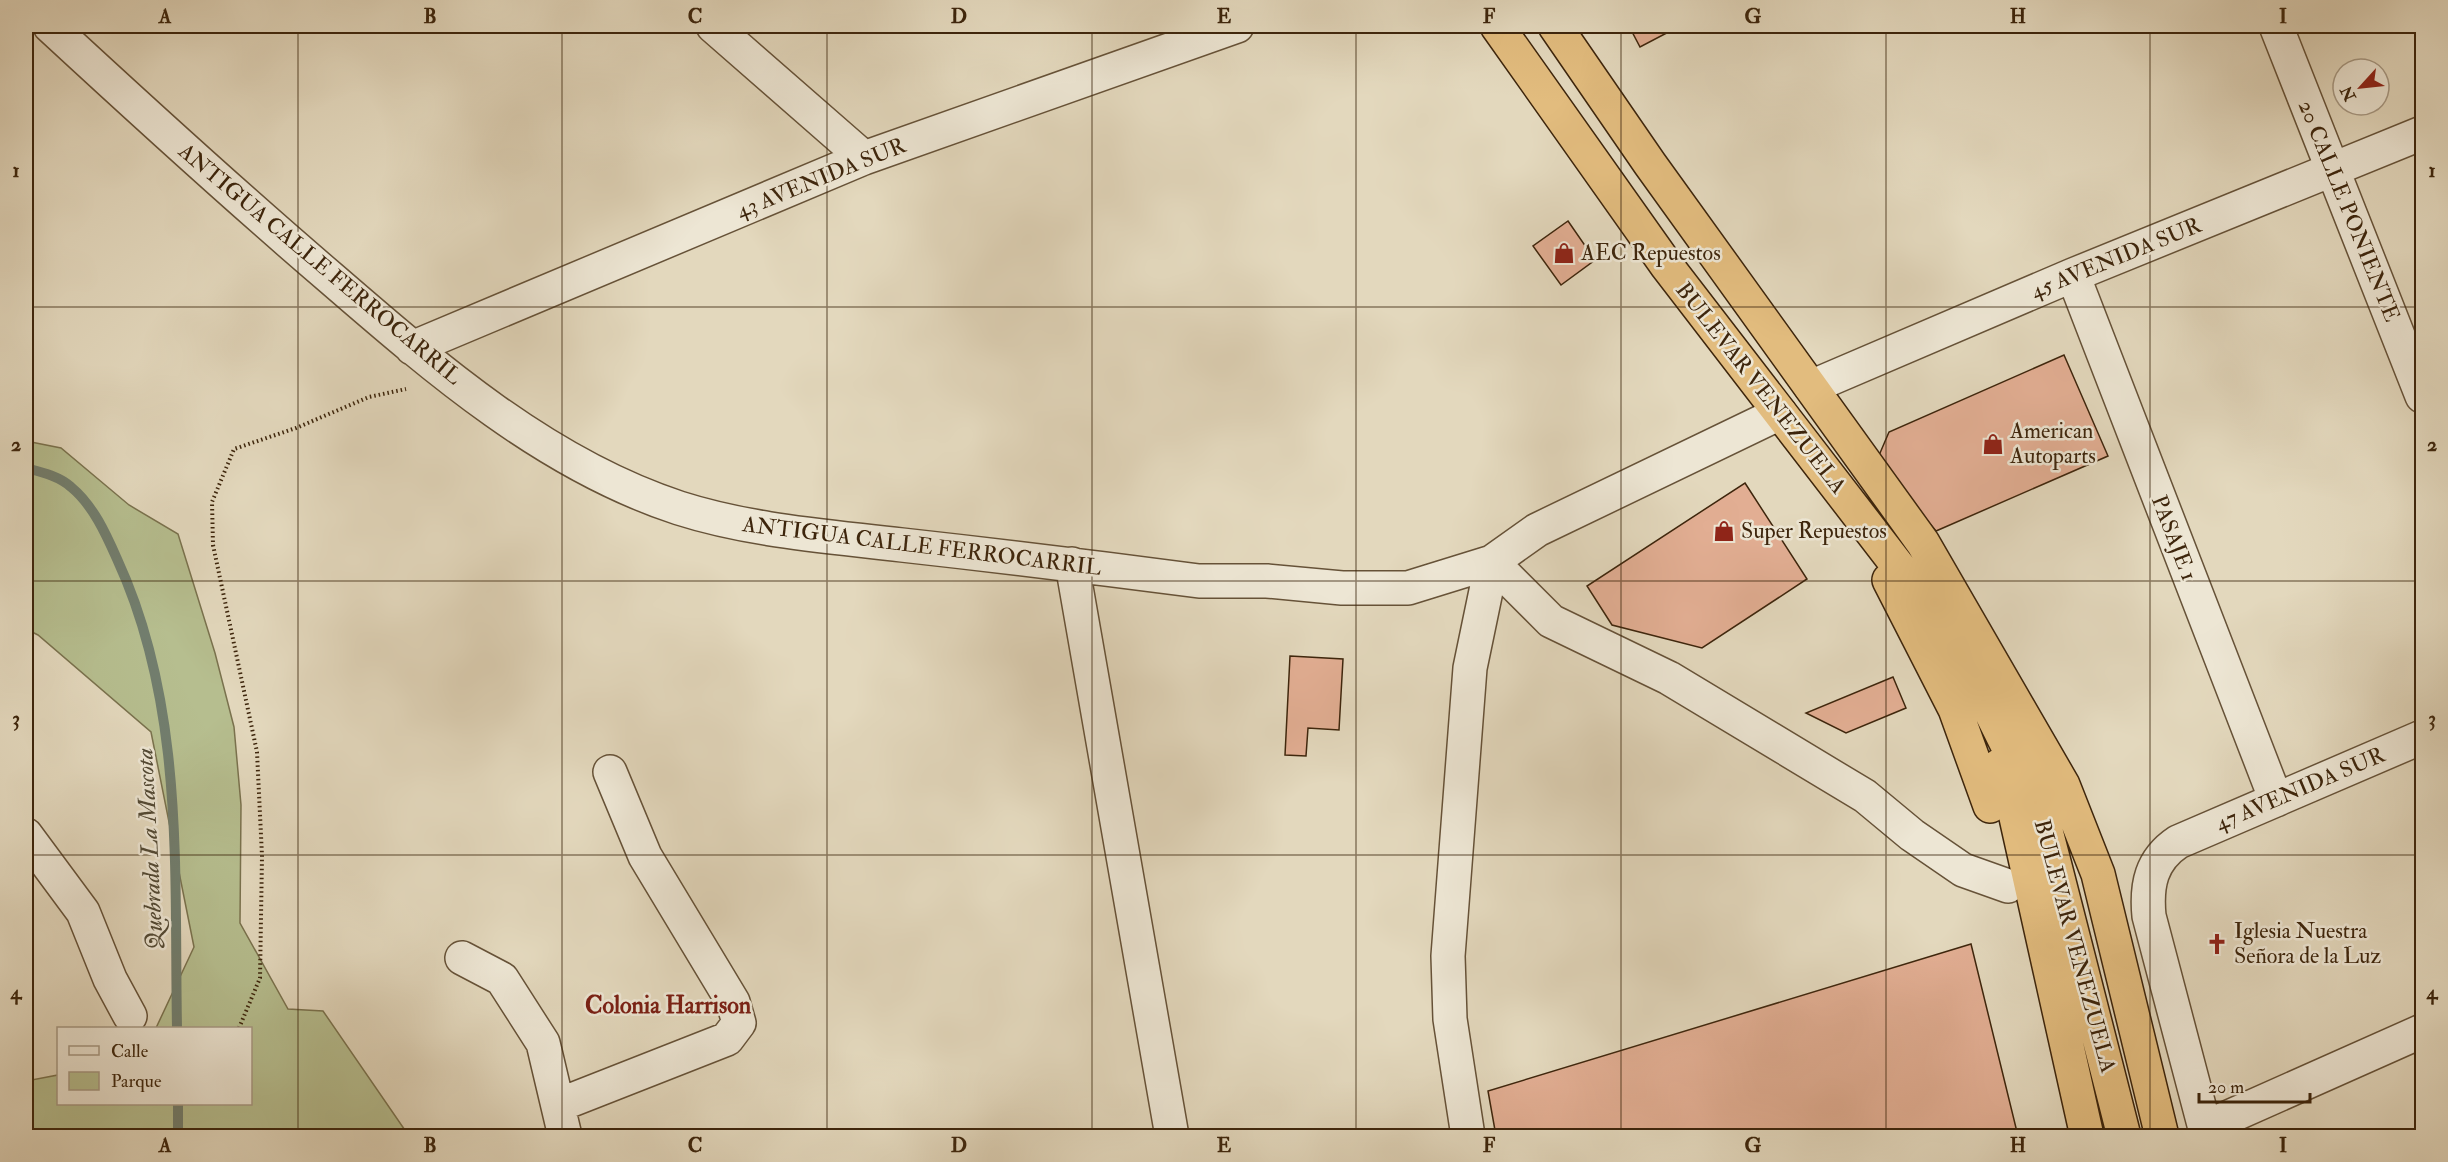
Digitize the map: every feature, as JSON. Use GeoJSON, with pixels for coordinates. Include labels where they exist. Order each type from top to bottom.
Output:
{"type":"FeatureCollection","features":[{"type":"Feature","properties":{"kind":"highway","name":"BULEVAR VENEZUELA"},"geometry":{"type":"LineString","coordinates":[[1497,26],[1667,266],[1955,640],[2042,815],[2124,1137]]}},
{"type":"Feature","properties":{"kind":"highway","name":"BULEVAR VENEZUELA"},"geometry":{"type":"LineString","coordinates":[[1555,26],[1923,543],[2063,784],[2098,874],[2162,1137]]}},
{"type":"Feature","properties":{"kind":"highway"},"geometry":{"type":"LineString","coordinates":[[1843,493],[1966,695],[2006,779],[2087,1137]]}},
{"type":"Feature","properties":{"kind":"highway"},"geometry":{"type":"LineString","coordinates":[[1843,493],[1955,709],[1974,757],[1998,831],[2008,886],[2065,1137]]}},
{"type":"Feature","properties":{"kind":"street","name":"ANTIGUA CALLE FERROCARRIL"},"geometry":{"type":"LineString","coordinates":[[50,26],[212,176],[412,348],[532,436],[596,473],[680,508],[757,528],[1199,581],[1408,588],[1492,562],[1537,530],[1780,413]]}},
{"type":"Feature","properties":{"kind":"street"},"geometry":{"type":"LineString","coordinates":[[713,26],[864,158]]}},
{"type":"Feature","properties":{"kind":"street","name":"43 AVENIDA SUR"},"geometry":{"type":"LineString","coordinates":[[412,348],[864,158],[1237,26]]}},
{"type":"Feature","properties":{"kind":"street","name":"20 CALLE PONIENTE"},"geometry":{"type":"LineString","coordinates":[[2276,26],[2422,396]]}},
{"type":"Feature","properties":{"kind":"street","name":"45 AVENIDA SUR"},"geometry":{"type":"LineString","coordinates":[[1811,387],[2073,275],[2422,133]]}},
{"type":"Feature","properties":{"kind":"street","name":"PASAJE 1"},"geometry":{"type":"LineString","coordinates":[[2073,275],[2276,800]]}},
{"type":"Feature","properties":{"kind":"street"},"geometry":{"type":"LineString","coordinates":[[1492,562],[1551,621],[1669,678],[1865,796],[1912,835],[1963,870],[2008,886]]}},
{"type":"Feature","properties":{"kind":"street"},"geometry":{"type":"LineString","coordinates":[[1468,1137],[1450,1019],[1448,956],[1470,668],[1492,562]]}},
{"type":"Feature","properties":{"kind":"street"},"geometry":{"type":"LineString","coordinates":[[1072,564],[1172,1137]]}},
{"type":"Feature","properties":{"kind":"street","name":"47 AVENIDA SUR"},"geometry":{"type":"LineString","coordinates":[[2206,1132],[2149,916],[2148,887],[2153,870],[2161,857],[2178,842],[2422,737]]}},
{"type":"Feature","properties":{"kind":"street"},"geometry":{"type":"LineString","coordinates":[[462,958],[502,979],[543,1043],[562,1121],[727,1039],[739,1023],[733,1002],[645,856],[610,772]]}},
{"type":"Feature","properties":{"kind":"street"},"geometry":{"type":"LineString","coordinates":[[26,835],[83,912],[110,979],[130,1016]]}},
{"type":"Feature","properties":{"kind":"street"},"geometry":{"type":"LineString","coordinates":[[2206,1132],[2422,1031]]}},
{"type":"Feature","properties":{"kind":"path"},"geometry":{"type":"LineString","coordinates":[[240,1027],[260,978],[262,856],[257,752],[213,545],[212,502],[234,449],[296,428],[369,397],[454,379]]}},
{"type":"Feature","properties":{"kind":"green space"},"geometry":{"type":"Polygon","coordinates":[[[26,441],[61,448],[129,505],[178,534],[215,653],[234,727],[241,805],[240,923],[288,1009],[323,1011],[409,1136],[26,1136],[26,1081],[57,1075],[57,1105],[252,1105],[252,1027],[156,1027],[194,947],[151,732],[38,635],[26,629],[26,441]]]}},
{"type":"Feature","properties":{"kind":"building"},"geometry":{"type":"Polygon","coordinates":[[[1629,26],[1680,26],[1640,47],[1629,26]]]}},
{"type":"Feature","properties":{"kind":"building","name":"AEC Repuestos"},"geometry":{"type":"Polygon","coordinates":[[[1568,221],[1595,260],[1561,285],[1533,246],[1568,221]]]}},
{"type":"Feature","properties":{"kind":"building","name":"American Autoparts"},"geometry":{"type":"Polygon","coordinates":[[[2064,355],[2108,456],[1936,531],[1877,460],[1889,432],[2064,355]]]}},
{"type":"Feature","properties":{"kind":"building","name":"Super Repuestos"},"geometry":{"type":"Polygon","coordinates":[[[1745,483],[1807,579],[1702,648],[1612,625],[1587,586],[1745,483]]]}},
{"type":"Feature","properties":{"kind":"building"},"geometry":{"type":"Polygon","coordinates":[[[1290,656],[1343,659],[1339,730],[1308,728],[1306,756],[1285,755],[1290,656]]]}},
{"type":"Feature","properties":{"kind":"building"},"geometry":{"type":"Polygon","coordinates":[[[1893,677],[1906,708],[1846,733],[1806,713],[1893,677]]]}},
{"type":"Feature","properties":{"kind":"building"},"geometry":{"type":"Polygon","coordinates":[[[1971,944],[2018,1136],[1496,1136],[1488,1091],[1971,944]]]}},
{"type":"Feature","properties":{"kind":"waterway","name":"Quebrada La Mascota"},"geometry":{"type":"LineString","coordinates":[[26,468],[50,475],[66,483],[79,494],[92,511],[113,549],[139,615],[155,672],[165,731],[175,849],[177,1027]]}},
{"type":"Feature","properties":{"kind":"waterway","name":"Quebrada La Mascota"},"geometry":{"type":"LineString","coordinates":[[178,1105],[178,1136]]}},
{"type":"Feature","properties":{"kind":"place","name":"AEC Repuestos"},"geometry":{"type":"Point","coordinates":[1564,253]}},
{"type":"Feature","properties":{"kind":"place","name":"American Autoparts"},"geometry":{"type":"Point","coordinates":[1993,444]}},
{"type":"Feature","properties":{"kind":"place","name":"Super Repuestos"},"geometry":{"type":"Point","coordinates":[1724,531]}},
{"type":"Feature","properties":{"kind":"place","name":"Iglesia Nuestra Señora de la Luz"},"geometry":{"type":"Point","coordinates":[2217,944]}},
{"type":"Feature","properties":{"kind":"district","name":"Colonia Harrison"},"geometry":{"type":"Point","coordinates":[668,1005]}}]}
